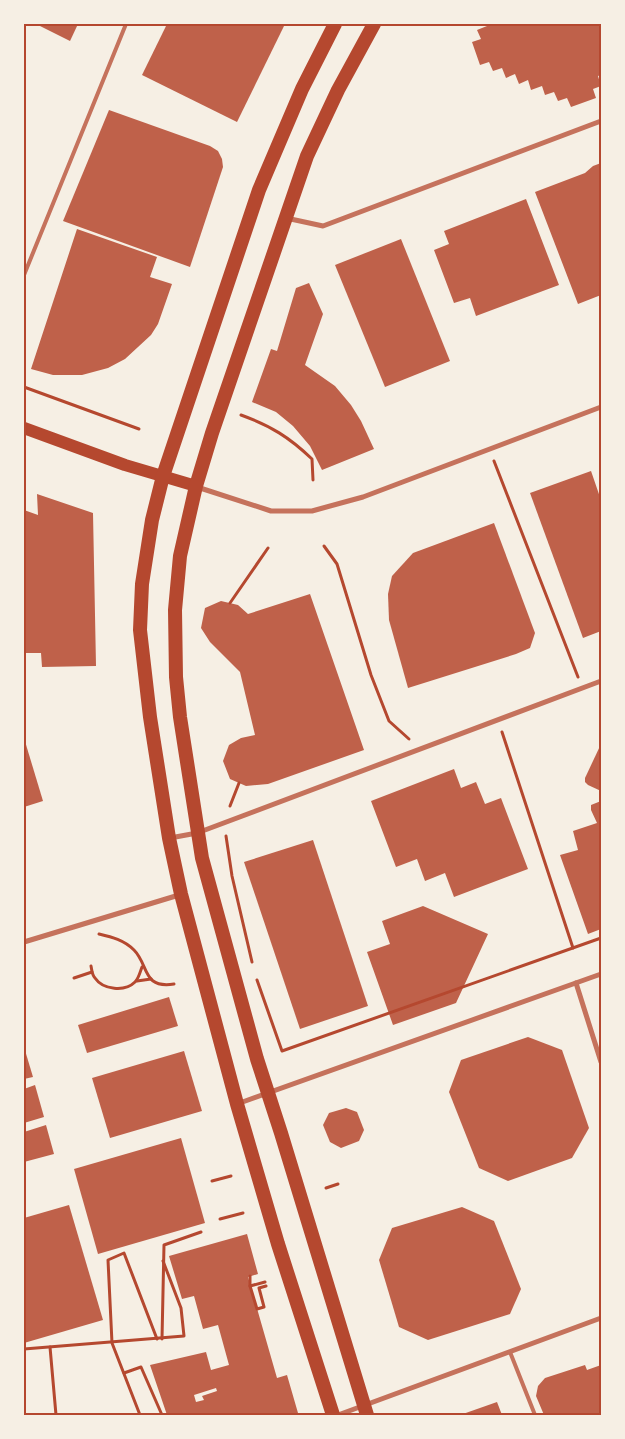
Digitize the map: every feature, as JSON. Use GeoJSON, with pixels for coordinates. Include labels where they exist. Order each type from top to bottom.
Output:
{"type":"FeatureCollection","features":[{"type":"Feature","properties":{"kind":"highway"},"geometry":{"type":"LineString","coordinates":[[333,1415],[278,1244],[237,1104],[181,894],[169,838],[150,717],[140,630],[142,584],[152,520],[163,476],[260,190],[302,89],[335,24]]}},
{"type":"Feature","properties":{"kind":"highway"},"geometry":{"type":"LineString","coordinates":[[365,1411],[257,1060],[211,893],[197,833],[180,717],[175,635],[176,593],[180,556],[196,486],[210,437],[307,156],[322,123],[374,24]]}},
{"type":"Feature","properties":{"kind":"main road"},"geometry":{"type":"LineString","coordinates":[[24,428],[125,465],[196,486]]}},
{"type":"Feature","properties":{"kind":"street"},"geometry":{"type":"LineString","coordinates":[[285,218],[323,226],[601,121]]}},
{"type":"Feature","properties":{"kind":"street"},"geometry":{"type":"LineString","coordinates":[[196,486],[271,511],[312,511],[363,497],[601,407]]}},
{"type":"Feature","properties":{"kind":"street"},"geometry":{"type":"LineString","coordinates":[[169,838],[197,833],[601,681]]}},
{"type":"Feature","properties":{"kind":"street"},"geometry":{"type":"LineString","coordinates":[[24,942],[181,894]]}},
{"type":"Feature","properties":{"kind":"street"},"geometry":{"type":"LineString","coordinates":[[237,1104],[601,974]]}},
{"type":"Feature","properties":{"kind":"street"},"geometry":{"type":"LineString","coordinates":[[576,983],[601,1062]]}},
{"type":"Feature","properties":{"kind":"street"},"geometry":{"type":"LineString","coordinates":[[338,1415],[365,1411],[510,1352],[601,1318]]}},
{"type":"Feature","properties":{"kind":"lane"},"geometry":{"type":"LineString","coordinates":[[24,275],[126,24]]}},
{"type":"Feature","properties":{"kind":"lane"},"geometry":{"type":"LineString","coordinates":[[510,1352],[535,1415]]}},
{"type":"Feature","properties":{"kind":"path"},"geometry":{"type":"LineString","coordinates":[[24,387],[139,429]]}},
{"type":"Feature","properties":{"kind":"path"},"geometry":{"type":"LineString","coordinates":[[241,415],[264,423],[294,441],[312,459],[313,480]]}},
{"type":"Feature","properties":{"kind":"path"},"geometry":{"type":"LineString","coordinates":[[490,449],[583,688]]}},
{"type":"Feature","properties":{"kind":"path"},"geometry":{"type":"LineString","coordinates":[[324,546],[337,564],[370,675],[389,721],[419,749]]}},
{"type":"Feature","properties":{"kind":"path"},"geometry":{"type":"LineString","coordinates":[[230,603],[268,548]]}},
{"type":"Feature","properties":{"kind":"path"},"geometry":{"type":"LineString","coordinates":[[498,720],[573,948]]}},
{"type":"Feature","properties":{"kind":"path"},"geometry":{"type":"LineString","coordinates":[[224,822],[232,876],[252,965]]}},
{"type":"Feature","properties":{"kind":"path"},"geometry":{"type":"LineString","coordinates":[[90,934],[100,934],[122,940],[135,951],[145,973],[151,979],[165,985],[174,984]]}},
{"type":"Feature","properties":{"kind":"path"},"geometry":{"type":"LineString","coordinates":[[254,974],[282,1052],[601,938]]}},
{"type":"Feature","properties":{"kind":"path"},"geometry":{"type":"LineString","coordinates":[[91,966],[95,979],[101,984],[117,989],[127,987],[136,981],[151,979]]}},
{"type":"Feature","properties":{"kind":"path"},"geometry":{"type":"LineString","coordinates":[[136,981],[143,966]]}},
{"type":"Feature","properties":{"kind":"path"},"geometry":{"type":"LineString","coordinates":[[74,978],[92,972]]}},
{"type":"Feature","properties":{"kind":"path"},"geometry":{"type":"LineString","coordinates":[[212,1181],[232,1176]]}},
{"type":"Feature","properties":{"kind":"path"},"geometry":{"type":"LineString","coordinates":[[326,1188],[338,1184]]}},
{"type":"Feature","properties":{"kind":"path"},"geometry":{"type":"LineString","coordinates":[[220,1219],[243,1213]]}},
{"type":"Feature","properties":{"kind":"path"},"geometry":{"type":"LineString","coordinates":[[162,1339],[164,1245],[201,1232]]}},
{"type":"Feature","properties":{"kind":"path"},"geometry":{"type":"LineString","coordinates":[[140,1415],[112,1342],[108,1260],[124,1253],[157,1339]]}},
{"type":"Feature","properties":{"kind":"path"},"geometry":{"type":"LineString","coordinates":[[24,1349],[184,1336],[181,1308],[163,1261]]}},
{"type":"Feature","properties":{"kind":"path"},"geometry":{"type":"LineString","coordinates":[[250,1276],[250,1286],[257,1309],[264,1307],[258,1288],[266,1284],[250,1286]]}},
{"type":"Feature","properties":{"kind":"path"},"geometry":{"type":"LineString","coordinates":[[50,1347],[56,1415]]}},
{"type":"Feature","properties":{"kind":"path"},"geometry":{"type":"LineString","coordinates":[[124,1373],[141,1366],[162,1415]]}},
{"type":"Feature","properties":{"kind":"building"},"geometry":{"type":"Polygon","coordinates":[[[36,24],[78,24],[70,41],[36,24]]]}},
{"type":"Feature","properties":{"kind":"building"},"geometry":{"type":"Polygon","coordinates":[[[167,24],[285,24],[237,122],[142,75],[167,24]]]}},
{"type":"Feature","properties":{"kind":"building"},"geometry":{"type":"Polygon","coordinates":[[[486,24],[601,24],[601,75],[598,76],[601,86],[593,89],[596,98],[571,107],[567,98],[558,101],[554,92],[545,95],[542,86],[531,90],[528,80],[519,84],[515,74],[506,78],[502,68],[493,71],[489,62],[480,65],[472,42],[481,39],[477,30],[487,26],[486,24]]]}},
{"type":"Feature","properties":{"kind":"building"},"geometry":{"type":"Polygon","coordinates":[[[109,110],[210,146],[218,151],[223,167],[190,267],[63,221],[109,110]]]}},
{"type":"Feature","properties":{"kind":"building"},"geometry":{"type":"Polygon","coordinates":[[[601,163],[601,295],[578,304],[535,192],[585,173],[593,166],[601,163]]]}},
{"type":"Feature","properties":{"kind":"building"},"geometry":{"type":"Polygon","coordinates":[[[526,199],[559,285],[476,316],[470,298],[454,303],[434,250],[449,244],[444,231],[526,199]]]}},
{"type":"Feature","properties":{"kind":"building"},"geometry":{"type":"Polygon","coordinates":[[[77,229],[157,257],[150,277],[172,284],[158,324],[151,335],[125,359],[108,368],[82,375],[53,375],[31,369],[77,229]]]}},
{"type":"Feature","properties":{"kind":"building"},"geometry":{"type":"Polygon","coordinates":[[[401,239],[450,361],[385,387],[335,265],[401,239]]]}},
{"type":"Feature","properties":{"kind":"building"},"geometry":{"type":"Polygon","coordinates":[[[309,283],[323,314],[305,365],[335,386],[351,405],[374,449],[322,470],[310,446],[293,426],[276,412],[252,402],[271,349],[277,351],[296,288],[309,283]]]}},
{"type":"Feature","properties":{"kind":"building"},"geometry":{"type":"Polygon","coordinates":[[[591,471],[601,500],[601,631],[583,638],[530,493],[591,471]]]}},
{"type":"Feature","properties":{"kind":"building"},"geometry":{"type":"Polygon","coordinates":[[[37,494],[93,513],[96,666],[42,667],[41,653],[24,653],[24,510],[38,515],[37,494]]]}},
{"type":"Feature","properties":{"kind":"building"},"geometry":{"type":"Polygon","coordinates":[[[494,523],[535,633],[530,648],[408,688],[389,620],[388,594],[392,576],[413,553],[494,523]]]}},
{"type":"Feature","properties":{"kind":"building"},"geometry":{"type":"Polygon","coordinates":[[[310,594],[364,750],[268,784],[246,786],[230,779],[223,761],[229,745],[241,738],[255,735],[240,672],[210,642],[201,628],[205,608],[221,601],[238,605],[248,614],[310,594]]]}},
{"type":"Feature","properties":{"kind":"building"},"geometry":{"type":"Polygon","coordinates":[[[24,738],[43,801],[24,807],[24,738]]]}},
{"type":"Feature","properties":{"kind":"building"},"geometry":{"type":"Polygon","coordinates":[[[601,744],[601,791],[588,785],[585,782],[585,778],[601,744]]]}},
{"type":"Feature","properties":{"kind":"building"},"geometry":{"type":"Polygon","coordinates":[[[454,769],[461,788],[476,782],[485,804],[501,798],[528,869],[454,897],[445,873],[425,881],[417,859],[396,867],[371,801],[454,769]]]}},
{"type":"Feature","properties":{"kind":"building"},"geometry":{"type":"Polygon","coordinates":[[[601,801],[601,929],[588,934],[560,855],[578,850],[573,831],[597,823],[591,810],[591,805],[601,801]]]}},
{"type":"Feature","properties":{"kind":"building"},"geometry":{"type":"Polygon","coordinates":[[[313,840],[368,1006],[300,1029],[244,862],[313,840]]]}},
{"type":"Feature","properties":{"kind":"building"},"geometry":{"type":"Polygon","coordinates":[[[423,906],[488,934],[456,1003],[393,1025],[367,952],[390,944],[382,921],[423,906]]]}},
{"type":"Feature","properties":{"kind":"building"},"geometry":{"type":"Polygon","coordinates":[[[169,997],[178,1026],[87,1053],[78,1025],[169,997]]]}},
{"type":"Feature","properties":{"kind":"building"},"geometry":{"type":"Polygon","coordinates":[[[528,1037],[562,1050],[589,1128],[572,1158],[508,1181],[479,1168],[449,1092],[461,1060],[528,1037]]]}},
{"type":"Feature","properties":{"kind":"building"},"geometry":{"type":"Polygon","coordinates":[[[24,1047],[33,1077],[24,1079],[24,1047]]]}},
{"type":"Feature","properties":{"kind":"building"},"geometry":{"type":"Polygon","coordinates":[[[184,1051],[202,1111],[110,1138],[92,1078],[184,1051]]]}},
{"type":"Feature","properties":{"kind":"building"},"geometry":{"type":"Polygon","coordinates":[[[35,1085],[44,1117],[24,1123],[24,1089],[35,1085]]]}},
{"type":"Feature","properties":{"kind":"building"},"geometry":{"type":"Polygon","coordinates":[[[346,1108],[357,1112],[364,1130],[359,1141],[341,1148],[330,1142],[323,1125],[329,1113],[346,1108]]]}},
{"type":"Feature","properties":{"kind":"building"},"geometry":{"type":"Polygon","coordinates":[[[46,1125],[54,1154],[24,1162],[24,1132],[46,1125]]]}},
{"type":"Feature","properties":{"kind":"building"},"geometry":{"type":"Polygon","coordinates":[[[181,1138],[205,1223],[98,1254],[74,1169],[181,1138]]]}},
{"type":"Feature","properties":{"kind":"building"},"geometry":{"type":"Polygon","coordinates":[[[69,1205],[103,1320],[24,1343],[24,1218],[69,1205]]]}},
{"type":"Feature","properties":{"kind":"building"},"geometry":{"type":"Polygon","coordinates":[[[462,1207],[494,1221],[521,1289],[510,1314],[428,1340],[399,1327],[379,1260],[392,1228],[462,1207]]]}},
{"type":"Feature","properties":{"kind":"building"},"geometry":{"type":"Polygon","coordinates":[[[247,1234],[258,1274],[248,1277],[277,1378],[287,1375],[298,1413],[290,1415],[167,1415],[150,1365],[206,1352],[211,1370],[229,1365],[218,1325],[203,1329],[194,1296],[182,1299],[169,1256],[247,1234]],[[216,1388],[194,1395],[196,1402],[204,1400],[202,1396],[217,1391],[216,1388]]]}},
{"type":"Feature","properties":{"kind":"building"},"geometry":{"type":"Polygon","coordinates":[[[585,1365],[587,1370],[601,1365],[601,1415],[544,1415],[536,1396],[538,1386],[545,1378],[585,1365]]]}},
{"type":"Feature","properties":{"kind":"building"},"geometry":{"type":"Polygon","coordinates":[[[497,1402],[502,1415],[460,1415],[497,1402]]]}}]}
